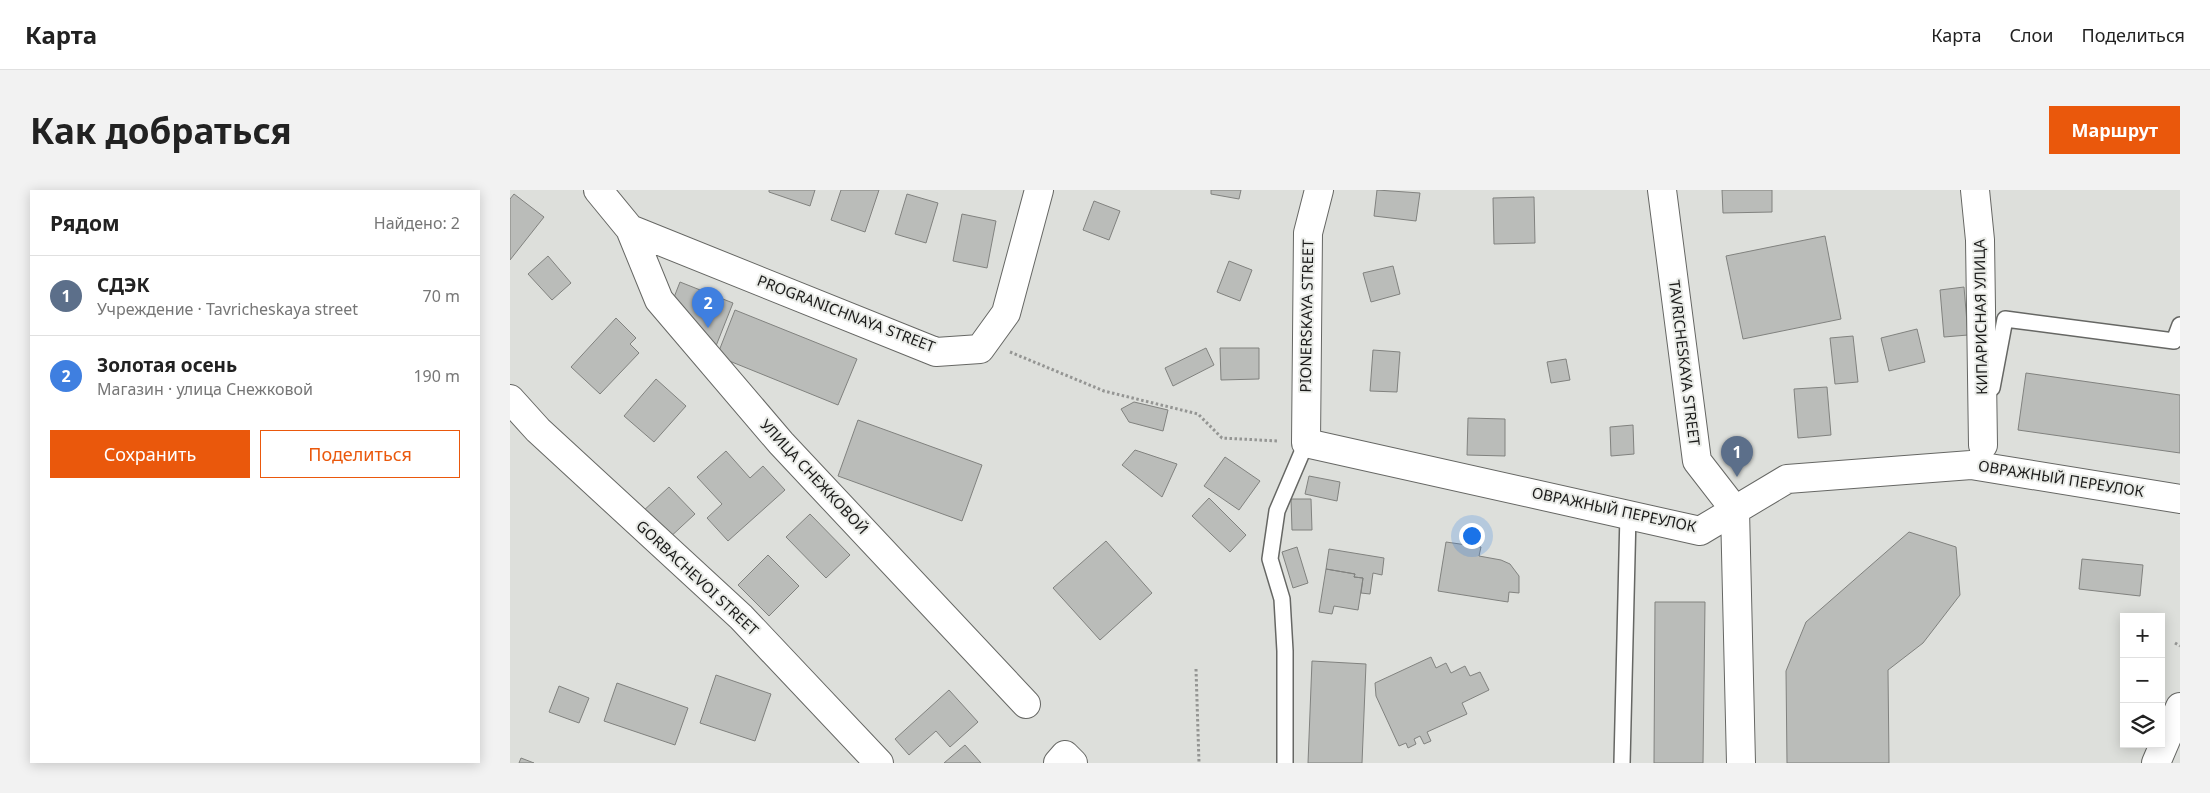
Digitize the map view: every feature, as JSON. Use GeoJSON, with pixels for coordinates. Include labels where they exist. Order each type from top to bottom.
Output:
{"type":"FeatureCollection","features":[{"type":"Feature","properties":{"kind":"street","name":"PROGRANICHNAYA STREET"},"geometry":{"type":"LineString","coordinates":[[598,190],[630,229],[936,352],[980,348],[985,342]]}},
{"type":"Feature","properties":{"kind":"street"},"geometry":{"type":"LineString","coordinates":[[985,342],[1006,313],[1039,190]]}},
{"type":"Feature","properties":{"kind":"street","name":"PIONERSKAYA STREET"},"geometry":{"type":"LineString","coordinates":[[1306,443],[1308,233],[1319,190]]}},
{"type":"Feature","properties":{"kind":"street","name":"TAVRICHESKAYA STREET"},"geometry":{"type":"LineString","coordinates":[[1662,190],[1696,460],[1735,510]]}},
{"type":"Feature","properties":{"kind":"street","name":"КИПАРИСНАЯ УЛИЦА"},"geometry":{"type":"LineString","coordinates":[[1975,190],[1980,240],[1981,455]]}},
{"type":"Feature","properties":{"kind":"street","name":"УЛИЦА СНЕЖКОВОЙ"},"geometry":{"type":"LineString","coordinates":[[630,229],[659,300],[781,443],[1026,704]]}},
{"type":"Feature","properties":{"kind":"street","name":"GORBACHEVOI STREET"},"geometry":{"type":"LineString","coordinates":[[510,399],[538,430],[741,617],[879,763]]}},
{"type":"Feature","properties":{"kind":"street","name":"ОВРАЖНЫЙ ПЕРЕУЛОК"},"geometry":{"type":"LineString","coordinates":[[1306,443],[1700,531],[1787,479],[1971,465],[1981,455],[2180,499]]}},
{"type":"Feature","properties":{"kind":"street"},"geometry":{"type":"LineString","coordinates":[[1735,510],[1741,763]]}},
{"type":"Feature","properties":{"kind":"street"},"geometry":{"type":"LineString","coordinates":[[2156,763],[2180,707]]}},
{"type":"Feature","properties":{"kind":"street"},"geometry":{"type":"LineString","coordinates":[[1058,763],[1065,755],[1073,763]]}},
{"type":"Feature","properties":{"kind":"lane"},"geometry":{"type":"LineString","coordinates":[[1981,455],[2004,319],[2177,342],[2180,325]]}},
{"type":"Feature","properties":{"kind":"lane"},"geometry":{"type":"LineString","coordinates":[[1285,763],[1285,642],[1282,599],[1270,559],[1277,511],[1306,443]]}},
{"type":"Feature","properties":{"kind":"lane"},"geometry":{"type":"LineString","coordinates":[[1622,763],[1628,514]]}},
{"type":"Feature","properties":{"kind":"path"},"geometry":{"type":"LineString","coordinates":[[985,342],[1104,391],[1198,414],[1222,438],[1306,443]]}},
{"type":"Feature","properties":{"kind":"path"},"geometry":{"type":"LineString","coordinates":[[2175,644],[2180,646]]}},
{"type":"Feature","properties":{"kind":"path"},"geometry":{"type":"LineString","coordinates":[[1196,669],[1199,763]]}},
{"type":"Feature","properties":{"kind":"building"},"geometry":{"type":"Polygon","coordinates":[[[769,190],[815,190],[810,206],[769,192],[769,190]]]}},
{"type":"Feature","properties":{"kind":"building"},"geometry":{"type":"Polygon","coordinates":[[[841,190],[879,190],[865,232],[831,220],[841,190]]]}},
{"type":"Feature","properties":{"kind":"building"},"geometry":{"type":"Polygon","coordinates":[[[1211,190],[1241,190],[1239,199],[1211,194],[1211,190]]]}},
{"type":"Feature","properties":{"kind":"building"},"geometry":{"type":"Polygon","coordinates":[[[1377,190],[1420,193],[1416,221],[1374,216],[1377,190]]]}},
{"type":"Feature","properties":{"kind":"building"},"geometry":{"type":"Polygon","coordinates":[[[1722,190],[1772,190],[1772,212],[1723,213],[1722,190]]]}},
{"type":"Feature","properties":{"kind":"building"},"geometry":{"type":"Polygon","coordinates":[[[514,194],[544,217],[510,260],[510,199],[514,194]]]}},
{"type":"Feature","properties":{"kind":"building"},"geometry":{"type":"Polygon","coordinates":[[[907,194],[938,203],[926,243],[895,234],[907,194]]]}},
{"type":"Feature","properties":{"kind":"building"},"geometry":{"type":"Polygon","coordinates":[[[1534,197],[1535,243],[1494,244],[1493,198],[1534,197]]]}},
{"type":"Feature","properties":{"kind":"building"},"geometry":{"type":"Polygon","coordinates":[[[1094,201],[1120,211],[1109,240],[1083,230],[1094,201]]]}},
{"type":"Feature","properties":{"kind":"building"},"geometry":{"type":"Polygon","coordinates":[[[962,214],[996,221],[987,268],[953,261],[962,214]]]}},
{"type":"Feature","properties":{"kind":"building"},"geometry":{"type":"Polygon","coordinates":[[[1825,236],[1841,319],[1743,339],[1726,256],[1825,236]]]}},
{"type":"Feature","properties":{"kind":"building"},"geometry":{"type":"Polygon","coordinates":[[[548,256],[571,283],[552,300],[528,274],[548,256]]]}},
{"type":"Feature","properties":{"kind":"building"},"geometry":{"type":"Polygon","coordinates":[[[1229,261],[1252,270],[1240,301],[1217,292],[1229,261]]]}},
{"type":"Feature","properties":{"kind":"building"},"geometry":{"type":"Polygon","coordinates":[[[1393,266],[1400,294],[1371,302],[1363,273],[1393,266]]]}},
{"type":"Feature","properties":{"kind":"building"},"geometry":{"type":"Polygon","coordinates":[[[680,282],[733,303],[714,351],[671,305],[680,282]]]}},
{"type":"Feature","properties":{"kind":"building"},"geometry":{"type":"Polygon","coordinates":[[[1964,287],[1968,335],[1944,337],[1940,290],[1964,287]]]}},
{"type":"Feature","properties":{"kind":"building"},"geometry":{"type":"Polygon","coordinates":[[[735,310],[857,359],[838,405],[717,356],[735,310]]]}},
{"type":"Feature","properties":{"kind":"building"},"geometry":{"type":"Polygon","coordinates":[[[616,318],[636,338],[630,344],[639,353],[600,394],[571,367],[616,318]]]}},
{"type":"Feature","properties":{"kind":"building"},"geometry":{"type":"Polygon","coordinates":[[[1917,329],[1925,362],[1889,371],[1881,338],[1917,329]]]}},
{"type":"Feature","properties":{"kind":"building"},"geometry":{"type":"Polygon","coordinates":[[[1853,336],[1858,382],[1835,384],[1830,338],[1853,336]]]}},
{"type":"Feature","properties":{"kind":"building"},"geometry":{"type":"Polygon","coordinates":[[[1206,348],[1214,365],[1173,386],[1165,368],[1206,348]]]}},
{"type":"Feature","properties":{"kind":"building"},"geometry":{"type":"Polygon","coordinates":[[[1220,348],[1259,348],[1259,379],[1221,380],[1220,348]]]}},
{"type":"Feature","properties":{"kind":"building"},"geometry":{"type":"Polygon","coordinates":[[[1373,350],[1400,352],[1397,392],[1370,391],[1373,350]]]}},
{"type":"Feature","properties":{"kind":"building"},"geometry":{"type":"Polygon","coordinates":[[[1566,359],[1570,380],[1551,383],[1547,362],[1566,359]]]}},
{"type":"Feature","properties":{"kind":"building"},"geometry":{"type":"Polygon","coordinates":[[[2026,373],[2180,395],[2180,453],[2018,430],[2026,373]]]}},
{"type":"Feature","properties":{"kind":"building"},"geometry":{"type":"Polygon","coordinates":[[[656,379],[686,406],[654,442],[624,416],[656,379]]]}},
{"type":"Feature","properties":{"kind":"building"},"geometry":{"type":"Polygon","coordinates":[[[1827,387],[1831,435],[1798,438],[1794,389],[1827,387]]]}},
{"type":"Feature","properties":{"kind":"building"},"geometry":{"type":"Polygon","coordinates":[[[1134,402],[1168,410],[1163,431],[1129,422],[1121,409],[1134,402]]]}},
{"type":"Feature","properties":{"kind":"building"},"geometry":{"type":"Polygon","coordinates":[[[1468,418],[1505,419],[1505,456],[1467,455],[1468,418]]]}},
{"type":"Feature","properties":{"kind":"building"},"geometry":{"type":"Polygon","coordinates":[[[858,420],[982,465],[962,521],[838,476],[858,420]]]}},
{"type":"Feature","properties":{"kind":"building"},"geometry":{"type":"Polygon","coordinates":[[[1633,425],[1634,454],[1611,456],[1610,427],[1633,425]]]}},
{"type":"Feature","properties":{"kind":"building"},"geometry":{"type":"Polygon","coordinates":[[[1135,450],[1177,464],[1162,497],[1122,465],[1135,450]]]}},
{"type":"Feature","properties":{"kind":"building"},"geometry":{"type":"Polygon","coordinates":[[[726,451],[750,478],[763,466],[785,490],[728,541],[707,518],[722,504],[697,477],[726,451]]]}},
{"type":"Feature","properties":{"kind":"building"},"geometry":{"type":"Polygon","coordinates":[[[1225,457],[1260,481],[1239,510],[1204,486],[1225,457]]]}},
{"type":"Feature","properties":{"kind":"building"},"geometry":{"type":"Polygon","coordinates":[[[1309,476],[1340,482],[1337,501],[1305,494],[1309,476]]]}},
{"type":"Feature","properties":{"kind":"building"},"geometry":{"type":"Polygon","coordinates":[[[669,487],[695,514],[667,540],[641,513],[669,487]]]}},
{"type":"Feature","properties":{"kind":"building"},"geometry":{"type":"Polygon","coordinates":[[[1209,498],[1246,535],[1230,552],[1192,516],[1209,498]]]}},
{"type":"Feature","properties":{"kind":"building"},"geometry":{"type":"Polygon","coordinates":[[[1291,499],[1311,499],[1312,530],[1292,530],[1291,499]]]}},
{"type":"Feature","properties":{"kind":"building"},"geometry":{"type":"Polygon","coordinates":[[[810,514],[850,555],[826,578],[786,537],[810,514]]]}},
{"type":"Feature","properties":{"kind":"building"},"geometry":{"type":"Polygon","coordinates":[[[1909,532],[1956,547],[1960,595],[1923,643],[1888,670],[1889,763],[1787,763],[1786,671],[1806,622],[1909,532]]]}},
{"type":"Feature","properties":{"kind":"building"},"geometry":{"type":"Polygon","coordinates":[[[1106,541],[1152,593],[1100,640],[1053,588],[1106,541]]]}},
{"type":"Feature","properties":{"kind":"building"},"geometry":{"type":"Polygon","coordinates":[[[1446,542],[1481,547],[1479,556],[1501,560],[1510,564],[1519,576],[1519,593],[1509,592],[1508,602],[1438,591],[1446,542]]]}},
{"type":"Feature","properties":{"kind":"building"},"geometry":{"type":"Polygon","coordinates":[[[1297,547],[1308,583],[1293,588],[1282,552],[1297,547]]]}},
{"type":"Feature","properties":{"kind":"building"},"geometry":{"type":"Polygon","coordinates":[[[1329,549],[1384,558],[1382,575],[1373,573],[1370,594],[1361,593],[1363,578],[1354,577],[1355,574],[1326,569],[1329,549]]]}},
{"type":"Feature","properties":{"kind":"building"},"geometry":{"type":"Polygon","coordinates":[[[768,555],[799,586],[769,616],[738,585],[768,555]]]}},
{"type":"Feature","properties":{"kind":"building"},"geometry":{"type":"Polygon","coordinates":[[[2082,559],[2143,565],[2140,596],[2079,589],[2082,559]]]}},
{"type":"Feature","properties":{"kind":"building"},"geometry":{"type":"Polygon","coordinates":[[[1326,569],[1355,574],[1354,577],[1363,578],[1358,610],[1334,606],[1332,614],[1319,612],[1326,569]]]}},
{"type":"Feature","properties":{"kind":"building"},"geometry":{"type":"Polygon","coordinates":[[[1655,602],[1705,602],[1703,763],[1654,763],[1655,602]]]}},
{"type":"Feature","properties":{"kind":"building"},"geometry":{"type":"Polygon","coordinates":[[[1431,657],[1436,668],[1446,663],[1451,673],[1465,666],[1470,676],[1480,672],[1489,690],[1462,703],[1467,714],[1427,732],[1431,741],[1424,744],[1420,736],[1414,739],[1416,744],[1408,748],[1406,743],[1399,746],[1376,696],[1375,683],[1431,657]]]}},
{"type":"Feature","properties":{"kind":"building"},"geometry":{"type":"Polygon","coordinates":[[[1312,661],[1366,664],[1362,763],[1308,763],[1312,661]]]}},
{"type":"Feature","properties":{"kind":"building"},"geometry":{"type":"Polygon","coordinates":[[[716,675],[771,694],[755,741],[700,723],[716,675]]]}},
{"type":"Feature","properties":{"kind":"building"},"geometry":{"type":"Polygon","coordinates":[[[617,683],[688,708],[675,745],[604,721],[617,683]]]}},
{"type":"Feature","properties":{"kind":"building"},"geometry":{"type":"Polygon","coordinates":[[[559,686],[589,698],[579,723],[549,712],[559,686]]]}},
{"type":"Feature","properties":{"kind":"building"},"geometry":{"type":"Polygon","coordinates":[[[949,690],[978,722],[950,747],[936,731],[909,755],[895,739],[949,690]]]}},
{"type":"Feature","properties":{"kind":"building"},"geometry":{"type":"Polygon","coordinates":[[[965,745],[981,763],[944,763],[965,745]]]}},
{"type":"Feature","properties":{"kind":"building"},"geometry":{"type":"Polygon","coordinates":[[[521,758],[534,763],[519,763],[521,758]]]}},
{"type":"Feature","properties":{"kind":"place","name":"Золотая осень"},"geometry":{"type":"Point","coordinates":[708,328]}},
{"type":"Feature","properties":{"kind":"place","name":"СДЭК"},"geometry":{"type":"Point","coordinates":[1737,477]}}]}
